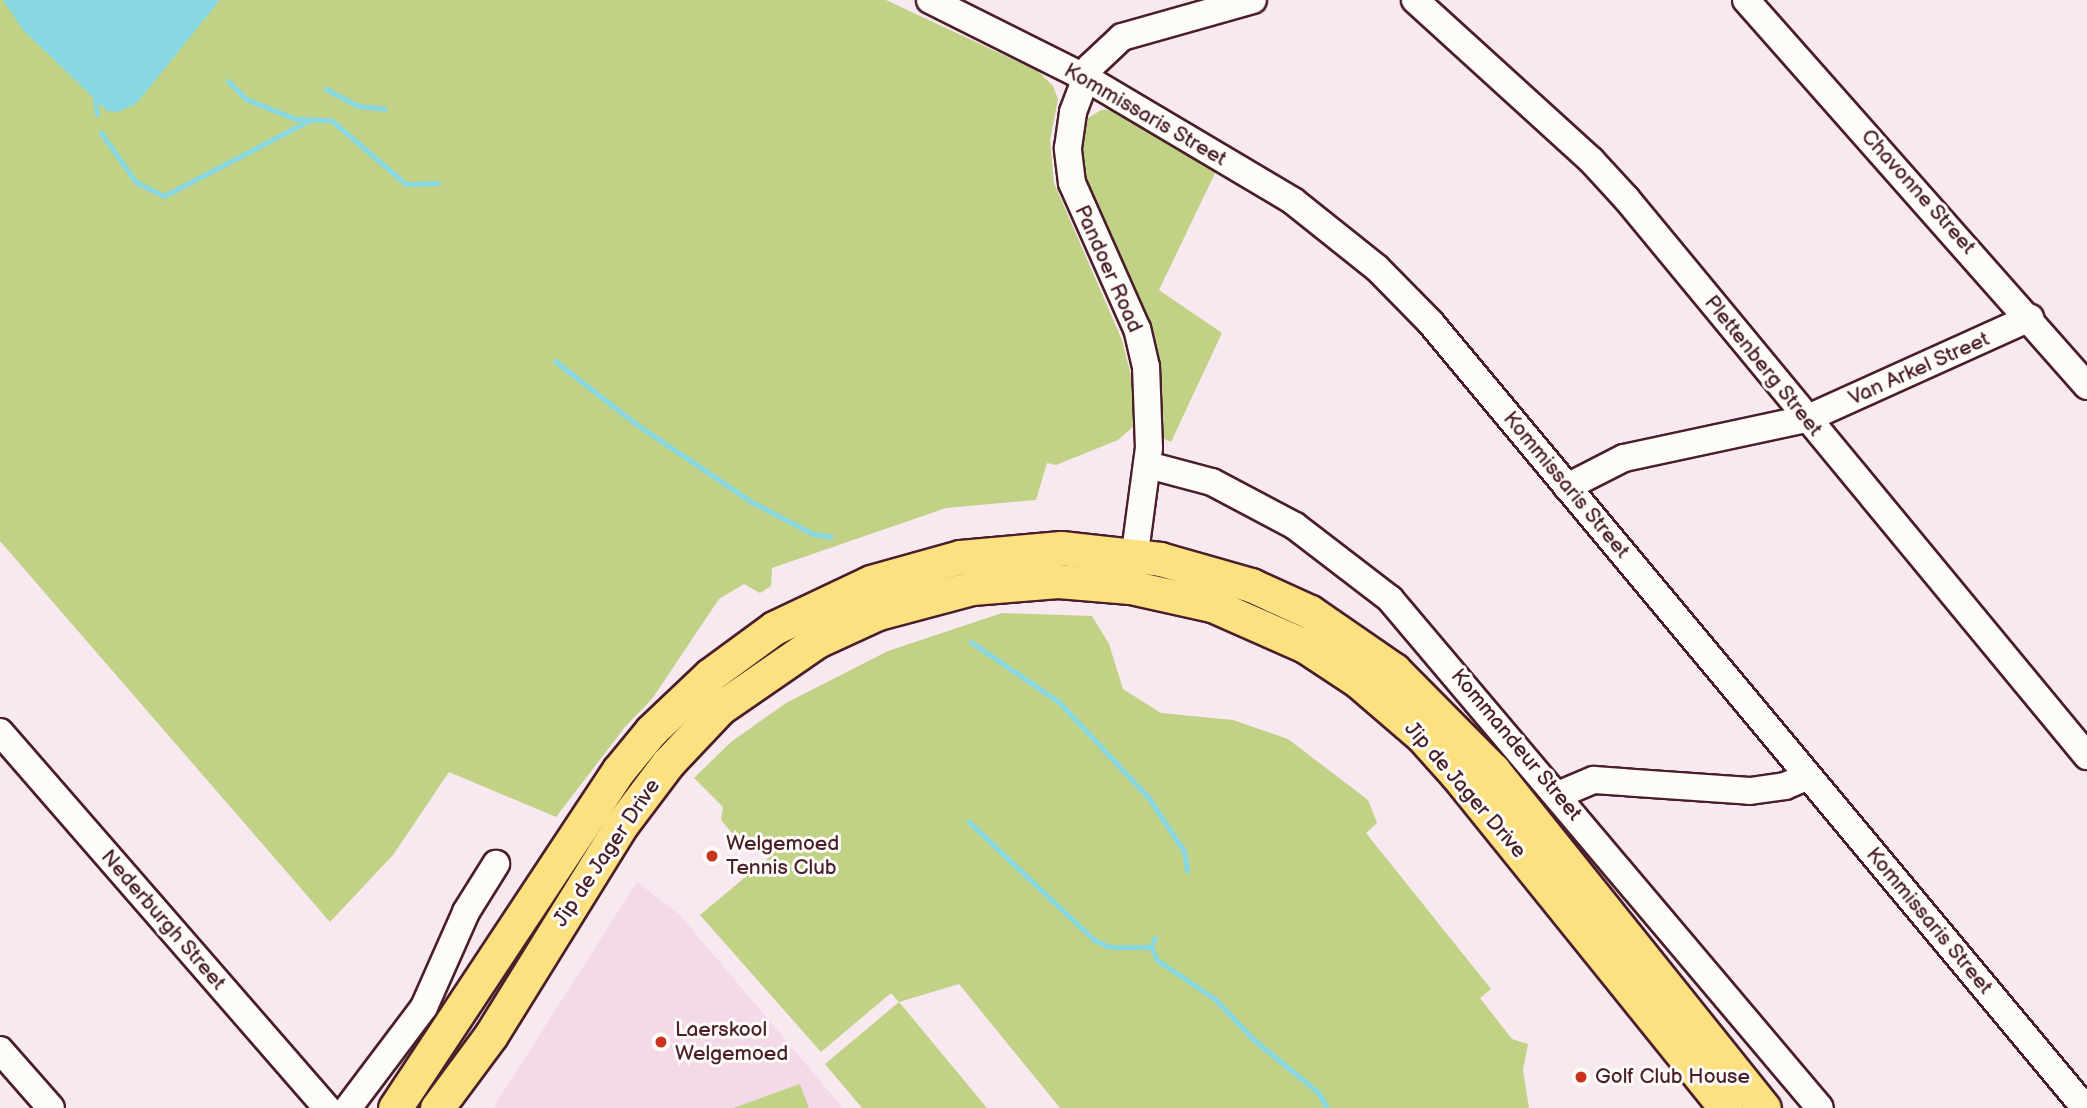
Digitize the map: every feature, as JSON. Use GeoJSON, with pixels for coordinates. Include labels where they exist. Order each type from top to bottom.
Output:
{"type":"FeatureCollection","features":[{"type":"Feature","properties":{"kind":"main road","name":"Jip de Jager Drive"},"geometry":{"type":"LineString","coordinates":[[479,989],[619,771],[660,722],[710,675],[774,628],[837,596],[905,570],[986,553],[1061,548],[1135,554],[1189,565],[1281,598],[1342,632],[1394,670],[1493,770],[1764,1108]]}},
{"type":"Feature","properties":{"kind":"main road","name":"Jip de Jager Drive"},"geometry":{"type":"LineString","coordinates":[[437,1108],[491,1035],[622,824],[668,763],[720,708],[781,663],[828,635],[903,605],[972,588],[1058,581],[1130,587],[1212,605],[1262,625],[1322,656],[1395,712],[1457,775],[1726,1108]]}},
{"type":"Feature","properties":{"kind":"main road"},"geometry":{"type":"LineString","coordinates":[[395,1108],[479,989],[519,947],[591,834],[608,823],[622,824]]}},
{"type":"Feature","properties":{"kind":"street","name":"Kommissaris Street"},"geometry":{"type":"LineString","coordinates":[[930,0],[1086,78],[1293,201],[1350,244],[1431,324],[2085,1108]]}},
{"type":"Feature","properties":{"kind":"street","name":"Pandoer Road"},"geometry":{"type":"LineString","coordinates":[[1130,587],[1148,465],[1151,409],[1137,329],[1080,207],[1069,165],[1070,130],[1086,78],[1103,51],[1133,32],[1253,0]]}},
{"type":"Feature","properties":{"kind":"street","name":"Plettenberg Street"},"geometry":{"type":"LineString","coordinates":[[1415,0],[1591,160],[2087,755]]}},
{"type":"Feature","properties":{"kind":"street","name":"Chavonne Street"},"geometry":{"type":"LineString","coordinates":[[1745,0],[2030,318],[2087,386]]}},
{"type":"Feature","properties":{"kind":"street","name":"Van Arkel Street"},"geometry":{"type":"LineString","coordinates":[[1567,487],[1624,458],[1806,419],[2030,318]]}},
{"type":"Feature","properties":{"kind":"street","name":"Kommandeur Street"},"geometry":{"type":"LineString","coordinates":[[1148,465],[1212,482],[1295,526],[1345,560],[1428,639],[1820,1108]]}},
{"type":"Feature","properties":{"kind":"street","name":"Nederburgh Street"},"geometry":{"type":"LineString","coordinates":[[0,732],[327,1108]]}},
{"type":"Feature","properties":{"kind":"street"},"geometry":{"type":"LineString","coordinates":[[1558,796],[1594,780],[1750,791],[1785,786],[1808,776]]}},
{"type":"Feature","properties":{"kind":"street"},"geometry":{"type":"LineString","coordinates":[[348,1108],[424,1007],[466,912],[496,864]]}},
{"type":"Feature","properties":{"kind":"street"},"geometry":{"type":"LineString","coordinates":[[0,1050],[50,1108]]}},
{"type":"Feature","properties":{"kind":"shaded area","name":"Laerskool Welgemoed"},"geometry":{"type":"Polygon","coordinates":[[[637,882],[680,915],[843,1108],[493,1108],[637,882]]]}},
{"type":"Feature","properties":{"kind":"green space"},"geometry":{"type":"Polygon","coordinates":[[[0,0],[886,0],[1038,71],[1053,86],[1058,99],[1050,140],[1054,183],[1122,340],[1134,387],[1135,425],[1118,440],[1056,465],[1047,463],[1036,500],[946,508],[772,568],[771,586],[760,593],[744,584],[719,599],[652,699],[625,727],[556,817],[449,772],[393,855],[330,922],[0,541],[0,0]]]}},
{"type":"Feature","properties":{"kind":"green space"},"geometry":{"type":"Polygon","coordinates":[[[1101,110],[1116,110],[1218,167],[1159,290],[1222,333],[1171,442],[1160,437],[1078,163],[1085,120],[1101,110]]]}},
{"type":"Feature","properties":{"kind":"green space"},"geometry":{"type":"Polygon","coordinates":[[[1002,613],[1092,616],[1109,644],[1123,689],[1161,713],[1233,720],[1288,739],[1368,800],[1377,823],[1366,833],[1491,989],[1480,998],[1512,1039],[1528,1044],[1523,1070],[1529,1108],[1060,1108],[959,984],[899,1002],[891,993],[821,1052],[700,915],[773,854],[762,840],[750,838],[742,845],[721,820],[723,807],[694,778],[731,742],[786,703],[888,651],[1002,613]]]}},
{"type":"Feature","properties":{"kind":"green space"},"geometry":{"type":"Polygon","coordinates":[[[899,1002],[987,1108],[862,1108],[825,1064],[899,1002]]]}},
{"type":"Feature","properties":{"kind":"green space"},"geometry":{"type":"Polygon","coordinates":[[[800,1084],[809,1108],[733,1108],[800,1084]]]}},
{"type":"Feature","properties":{"kind":"water"},"geometry":{"type":"Polygon","coordinates":[[[3,0],[220,0],[136,104],[118,112],[107,111],[23,30],[3,0]]]}},
{"type":"Feature","properties":{"kind":"waterway"},"geometry":{"type":"LineString","coordinates":[[228,81],[246,99],[296,119],[331,120],[406,184],[438,183]]}},
{"type":"Feature","properties":{"kind":"waterway"},"geometry":{"type":"LineString","coordinates":[[326,89],[358,106],[385,109]]}},
{"type":"Feature","properties":{"kind":"waterway"},"geometry":{"type":"LineString","coordinates":[[94,92],[97,114]]}},
{"type":"Feature","properties":{"kind":"waterway"},"geometry":{"type":"LineString","coordinates":[[101,133],[136,182],[164,196],[310,120]]}},
{"type":"Feature","properties":{"kind":"waterway"},"geometry":{"type":"LineString","coordinates":[[555,361],[636,424],[750,501],[813,534],[831,537]]}},
{"type":"Feature","properties":{"kind":"waterway"},"geometry":{"type":"LineString","coordinates":[[971,642],[1059,702],[1148,797],[1184,851],[1187,871]]}},
{"type":"Feature","properties":{"kind":"waterway"},"geometry":{"type":"LineString","coordinates":[[969,822],[1094,940],[1110,947],[1151,947]]}},
{"type":"Feature","properties":{"kind":"waterway"},"geometry":{"type":"LineString","coordinates":[[1155,938],[1151,947],[1157,960],[1215,999],[1253,1039],[1319,1093],[1327,1108]]}},
{"type":"Feature","properties":{"kind":"place","name":"Welgemoed Tennis Club"},"geometry":{"type":"Point","coordinates":[712,856]}},
{"type":"Feature","properties":{"kind":"place","name":"Laerskool Welgemoed"},"geometry":{"type":"Point","coordinates":[661,1042]}},
{"type":"Feature","properties":{"kind":"place","name":"Golf Club House"},"geometry":{"type":"Point","coordinates":[1581,1077]}}]}
